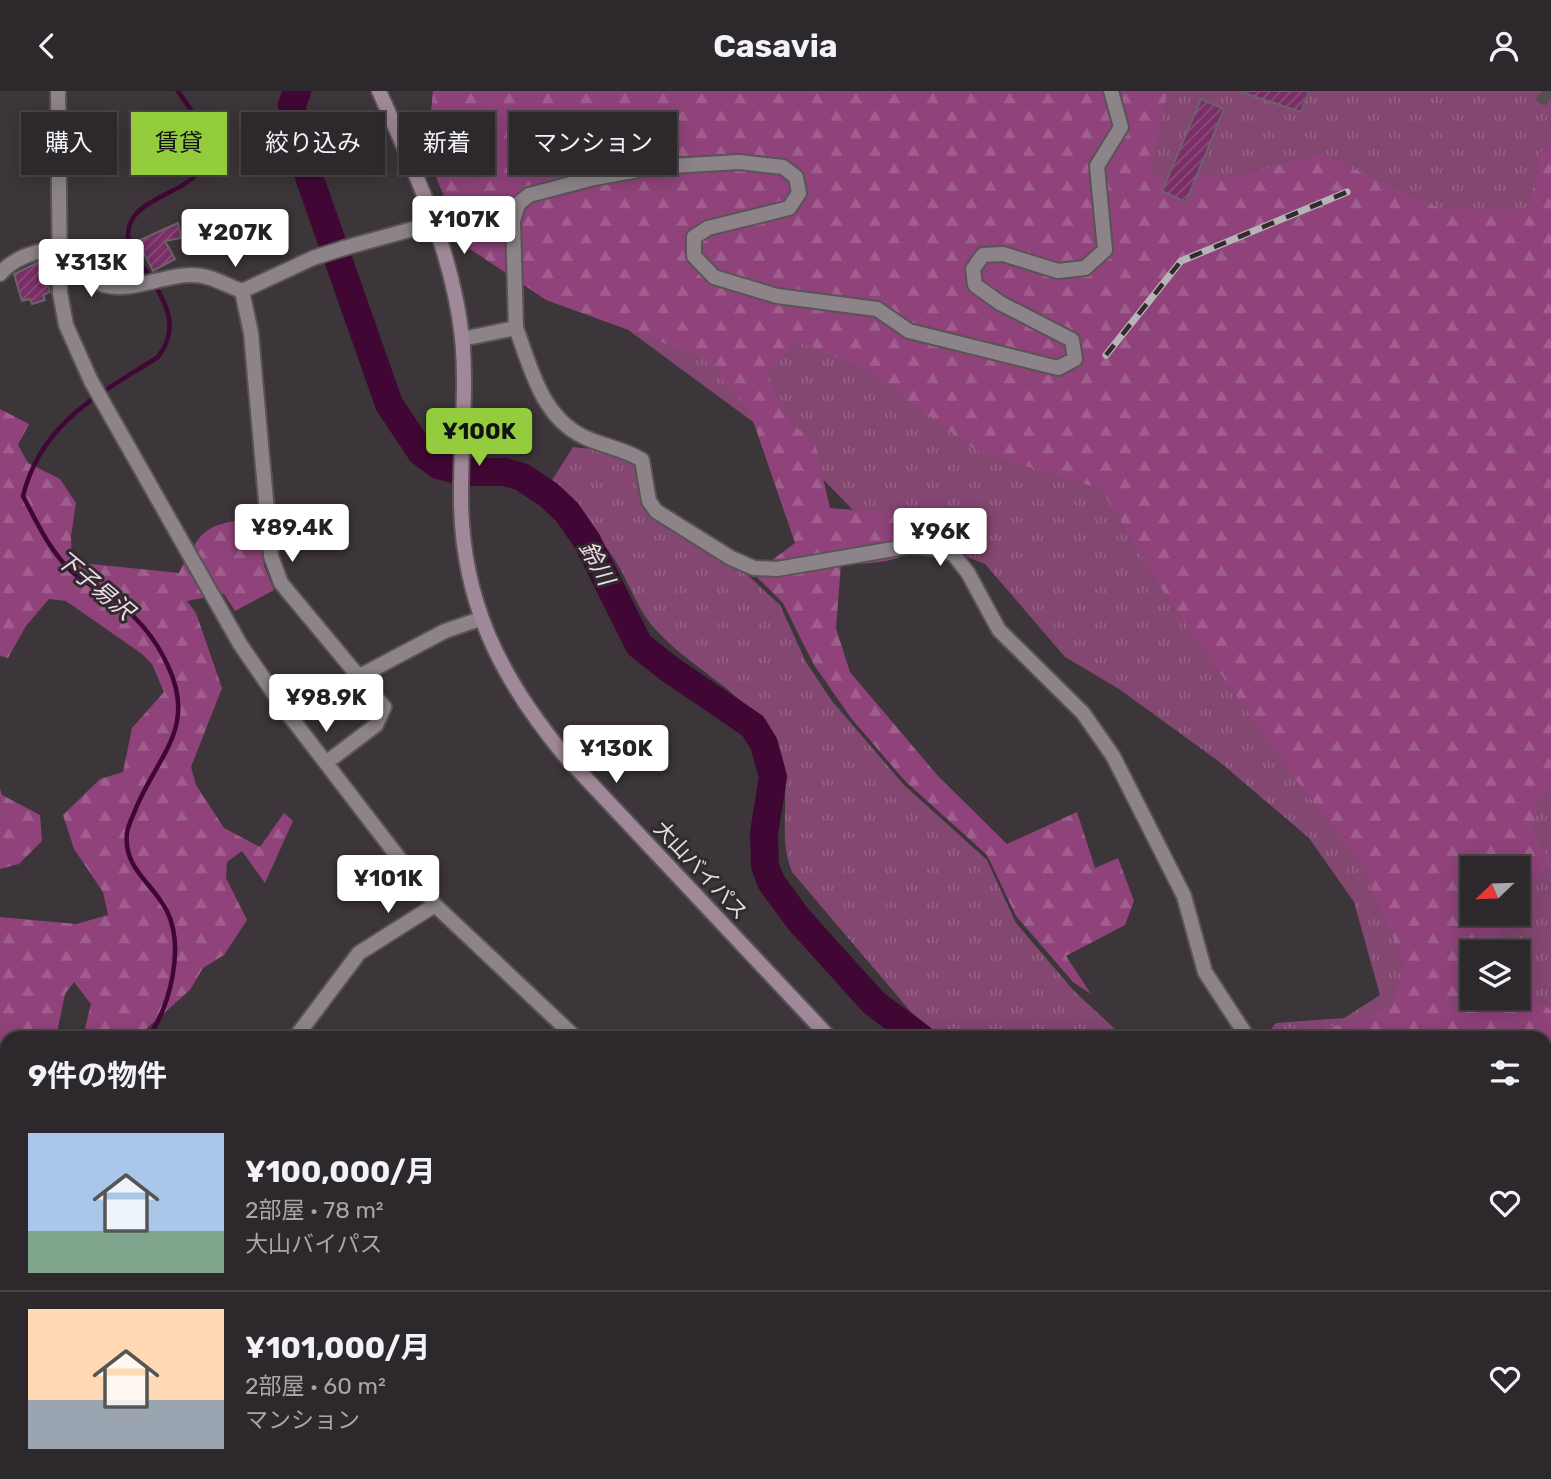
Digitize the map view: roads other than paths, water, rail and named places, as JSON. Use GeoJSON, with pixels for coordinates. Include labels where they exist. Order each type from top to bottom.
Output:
{"type":"FeatureCollection","features":[{"type":"Feature","properties":{"kind":"main road","name":"大山バイパス"},"geometry":{"type":"LineString","coordinates":[[380,91],[435,223],[449,266],[462,339],[463,544],[480,619],[502,667],[541,727],[823,1031]]}},
{"type":"Feature","properties":{"kind":"street"},"geometry":{"type":"LineString","coordinates":[[58,91],[60,293],[65,325],[91,381],[240,644],[286,711],[435,905],[569,1031]]}},
{"type":"Feature","properties":{"kind":"street"},"geometry":{"type":"LineString","coordinates":[[1111,91],[1121,127],[1097,166],[1105,250],[1085,268],[1058,271],[1003,254],[983,255],[973,269],[975,285],[1000,303],[1072,340],[1075,359],[1058,368],[909,331],[877,309],[777,296],[714,277],[694,257],[694,237],[708,228],[789,208],[799,193],[796,177],[783,167],[739,162],[656,167],[594,178],[529,195],[518,204],[513,221],[516,328],[538,389],[556,417],[582,436],[627,451],[642,460],[649,501],[656,511],[731,558],[754,568],[777,569],[911,546],[941,549],[960,561],[999,630],[1083,713],[1114,756],[1180,886],[1205,972],[1243,1031]]}},
{"type":"Feature","properties":{"kind":"street"},"geometry":{"type":"LineString","coordinates":[[0,274],[8,264],[26,255],[58,247],[73,255],[99,283],[112,287],[161,278],[206,276],[242,291],[313,258],[435,223]]}},
{"type":"Feature","properties":{"kind":"street"},"geometry":{"type":"LineString","coordinates":[[242,291],[254,357],[271,556],[281,583],[384,707],[376,725],[327,762]]}},
{"type":"Feature","properties":{"kind":"street"},"geometry":{"type":"LineString","coordinates":[[462,339],[516,328]]}},
{"type":"Feature","properties":{"kind":"street"},"geometry":{"type":"LineString","coordinates":[[358,677],[445,631],[480,619]]}},
{"type":"Feature","properties":{"kind":"street"},"geometry":{"type":"LineString","coordinates":[[300,1031],[359,953],[435,905]]}},
{"type":"Feature","properties":{"kind":"waterway","name":"下子易沢"},"geometry":{"type":"LineString","coordinates":[[152,1031],[168,994],[175,959],[175,942],[167,911],[134,866],[127,846],[127,833],[145,789],[171,740],[178,707],[176,688],[163,655],[143,626],[107,595],[68,568],[48,543],[23,496],[32,470],[58,429],[95,398],[158,357],[165,346],[170,325],[165,305],[129,243],[130,224],[139,211],[187,183],[199,171],[206,154],[201,126],[178,91]]}},
{"type":"Feature","properties":{"kind":"waterway","name":"鈴川"},"geometry":{"type":"LineString","coordinates":[[297,91],[292,105],[294,134],[389,404],[421,452],[438,465],[465,472],[505,472],[522,477],[549,495],[567,512],[587,541],[639,645],[753,726],[764,744],[773,777],[764,833],[765,866],[771,882],[799,920],[874,1003],[912,1031]]}},
{"type":"Feature","properties":{"kind":"tunnel"},"geometry":{"type":"LineString","coordinates":[[1542,91],[1551,98]]}},
{"type":"Feature","properties":{"kind":"railway"},"geometry":{"type":"LineString","coordinates":[[1106,355],[1181,261],[1347,192]]}}]}
